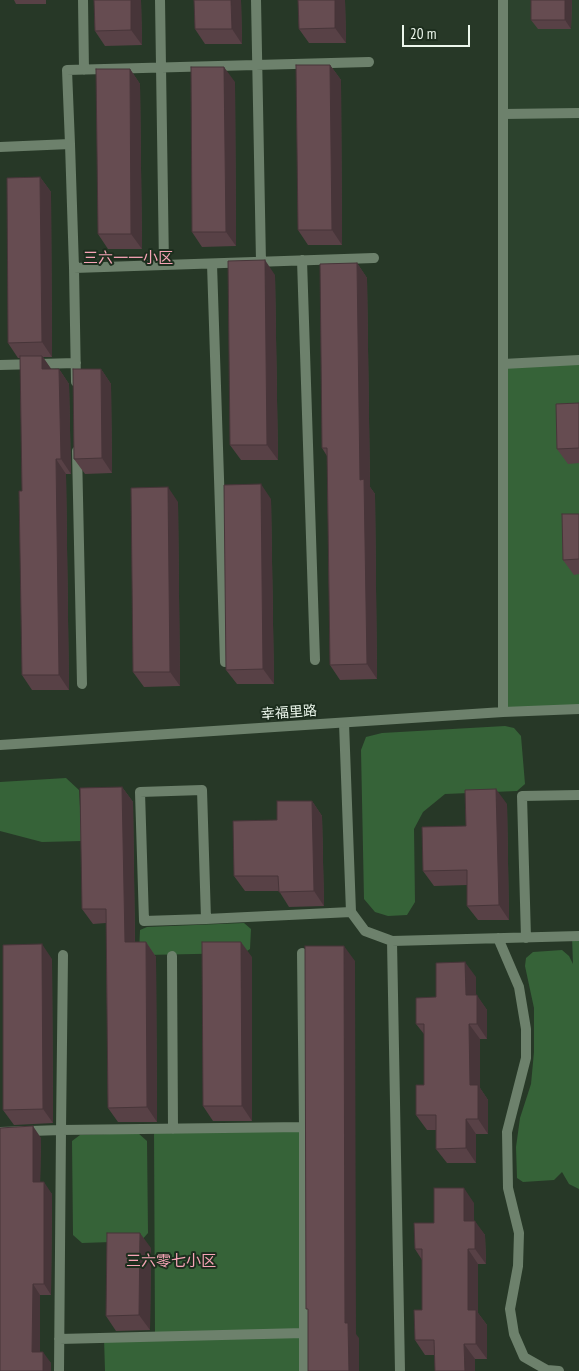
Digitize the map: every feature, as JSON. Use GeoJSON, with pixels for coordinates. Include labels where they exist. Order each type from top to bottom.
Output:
{"type":"FeatureCollection","features":[{"type":"Feature","properties":{"kind":"street"},"geometry":{"type":"LineString","coordinates":[[83,0],[84,70]]}},
{"type":"Feature","properties":{"kind":"street"},"geometry":{"type":"LineString","coordinates":[[160,0],[164,265]]}},
{"type":"Feature","properties":{"kind":"street"},"geometry":{"type":"LineString","coordinates":[[256,0],[261,262]]}},
{"type":"Feature","properties":{"kind":"street"},"geometry":{"type":"LineString","coordinates":[[502,712],[503,0]]}},
{"type":"Feature","properties":{"kind":"street"},"geometry":{"type":"LineString","coordinates":[[76,392],[67,70],[369,62]]}},
{"type":"Feature","properties":{"kind":"street"},"geometry":{"type":"LineString","coordinates":[[503,114],[579,112]]}},
{"type":"Feature","properties":{"kind":"street"},"geometry":{"type":"LineString","coordinates":[[0,147],[70,144]]}},
{"type":"Feature","properties":{"kind":"street"},"geometry":{"type":"LineString","coordinates":[[74,268],[374,258]]}},
{"type":"Feature","properties":{"kind":"street"},"geometry":{"type":"LineString","coordinates":[[302,260],[316,660]]}},
{"type":"Feature","properties":{"kind":"street"},"geometry":{"type":"LineString","coordinates":[[212,264],[225,662]]}},
{"type":"Feature","properties":{"kind":"street"},"geometry":{"type":"LineString","coordinates":[[503,364],[579,360]]}},
{"type":"Feature","properties":{"kind":"street"},"geometry":{"type":"LineString","coordinates":[[0,364],[76,363]]}},
{"type":"Feature","properties":{"kind":"street"},"geometry":{"type":"LineString","coordinates":[[77,441],[82,684]]}},
{"type":"Feature","properties":{"kind":"street","name":"幸福里路"},"geometry":{"type":"LineString","coordinates":[[0,745],[579,708]]}},
{"type":"Feature","properties":{"kind":"street"},"geometry":{"type":"LineString","coordinates":[[344,723],[351,912],[365,932],[392,941],[579,936]]}},
{"type":"Feature","properties":{"kind":"street"},"geometry":{"type":"LineString","coordinates":[[206,919],[202,790],[140,792],[144,921],[206,919],[351,912]]}},
{"type":"Feature","properties":{"kind":"street"},"geometry":{"type":"LineString","coordinates":[[526,938],[522,796],[579,795]]}},
{"type":"Feature","properties":{"kind":"street"},"geometry":{"type":"LineString","coordinates":[[498,938],[518,987],[526,1029],[526,1058],[507,1132],[508,1188],[519,1233],[518,1266],[510,1309],[514,1334],[524,1357],[547,1370],[559,1371]]}},
{"type":"Feature","properties":{"kind":"street"},"geometry":{"type":"LineString","coordinates":[[392,941],[400,1371]]}},
{"type":"Feature","properties":{"kind":"street"},"geometry":{"type":"LineString","coordinates":[[302,953],[304,1371]]}},
{"type":"Feature","properties":{"kind":"street"},"geometry":{"type":"LineString","coordinates":[[59,1371],[63,954]]}},
{"type":"Feature","properties":{"kind":"street"},"geometry":{"type":"LineString","coordinates":[[172,956],[173,1129]]}},
{"type":"Feature","properties":{"kind":"street"},"geometry":{"type":"LineString","coordinates":[[0,1132],[304,1127]]}},
{"type":"Feature","properties":{"kind":"street"},"geometry":{"type":"LineString","coordinates":[[59,1339],[304,1333]]}},
{"type":"Feature","properties":{"kind":"shaded area"},"geometry":{"type":"Polygon","coordinates":[[[503,0],[579,0],[579,360],[503,364],[503,0]]]}},
{"type":"Feature","properties":{"kind":"green space"},"geometry":{"type":"Polygon","coordinates":[[[579,360],[579,709],[503,712],[503,364],[579,360]]]}},
{"type":"Feature","properties":{"kind":"green space"},"geometry":{"type":"Polygon","coordinates":[[[505,726],[514,728],[521,736],[525,784],[517,791],[445,794],[423,812],[414,829],[415,902],[407,915],[388,916],[375,912],[364,899],[361,750],[366,737],[382,733],[505,726]]]}},
{"type":"Feature","properties":{"kind":"green space"},"geometry":{"type":"Polygon","coordinates":[[[66,778],[79,790],[82,841],[42,842],[0,831],[0,782],[66,778]]]}},
{"type":"Feature","properties":{"kind":"green space"},"geometry":{"type":"Polygon","coordinates":[[[244,923],[251,929],[250,949],[244,953],[145,955],[139,952],[140,930],[147,927],[244,923]]]}},
{"type":"Feature","properties":{"kind":"green space"},"geometry":{"type":"Polygon","coordinates":[[[572,936],[579,936],[579,1189],[569,1184],[562,1172],[554,1180],[523,1182],[517,1178],[516,1147],[520,1118],[531,1084],[534,1052],[534,1008],[525,966],[526,958],[533,952],[562,950],[569,956],[573,964],[572,936]]]}},
{"type":"Feature","properties":{"kind":"green space"},"geometry":{"type":"Polygon","coordinates":[[[304,1127],[304,1371],[105,1371],[104,1338],[155,1336],[154,1129],[304,1127]]]}},
{"type":"Feature","properties":{"kind":"green space"},"geometry":{"type":"Polygon","coordinates":[[[138,1133],[147,1141],[148,1233],[141,1241],[82,1243],[73,1235],[72,1141],[80,1135],[138,1133]]]}},
{"type":"Feature","properties":{"kind":"building"},"geometry":{"type":"Polygon","coordinates":[[[94,0],[131,0],[131,30],[95,31],[94,0]]]}},
{"type":"Feature","properties":{"kind":"building"},"geometry":{"type":"Polygon","coordinates":[[[194,0],[231,0],[232,29],[195,29],[194,0]]]}},
{"type":"Feature","properties":{"kind":"building"},"geometry":{"type":"Polygon","coordinates":[[[298,0],[335,0],[335,28],[299,29],[298,0]]]}},
{"type":"Feature","properties":{"kind":"building"},"geometry":{"type":"Polygon","coordinates":[[[531,0],[565,0],[565,20],[531,20],[531,0]]]}},
{"type":"Feature","properties":{"kind":"building"},"geometry":{"type":"Polygon","coordinates":[[[296,65],[330,65],[332,230],[298,230],[296,65]]]}},
{"type":"Feature","properties":{"kind":"building"},"geometry":{"type":"Polygon","coordinates":[[[191,67],[224,67],[226,232],[192,232],[191,67]]]}},
{"type":"Feature","properties":{"kind":"building"},"geometry":{"type":"Polygon","coordinates":[[[96,69],[130,69],[131,234],[98,234],[96,69]]]}},
{"type":"Feature","properties":{"kind":"building"},"geometry":{"type":"Polygon","coordinates":[[[40,177],[42,342],[8,343],[7,178],[40,177]]]}},
{"type":"Feature","properties":{"kind":"building"},"geometry":{"type":"Polygon","coordinates":[[[265,260],[267,445],[230,445],[228,261],[265,260]]]}},
{"type":"Feature","properties":{"kind":"building"},"geometry":{"type":"Polygon","coordinates":[[[357,263],[360,480],[364,479],[367,664],[330,665],[327,448],[322,448],[320,264],[357,263]]]}},
{"type":"Feature","properties":{"kind":"building"},"geometry":{"type":"Polygon","coordinates":[[[20,356],[42,356],[42,369],[59,369],[61,459],[56,459],[59,675],[22,675],[19,491],[22,491],[20,356]]]}},
{"type":"Feature","properties":{"kind":"building"},"geometry":{"type":"Polygon","coordinates":[[[73,369],[101,369],[102,458],[74,459],[73,369]]]}},
{"type":"Feature","properties":{"kind":"building"},"geometry":{"type":"Polygon","coordinates":[[[579,403],[579,448],[557,449],[556,404],[579,403]]]}},
{"type":"Feature","properties":{"kind":"building"},"geometry":{"type":"Polygon","coordinates":[[[261,484],[263,669],[226,670],[224,485],[261,484]]]}},
{"type":"Feature","properties":{"kind":"building"},"geometry":{"type":"Polygon","coordinates":[[[168,487],[170,672],[133,672],[131,488],[168,487]]]}},
{"type":"Feature","properties":{"kind":"building"},"geometry":{"type":"Polygon","coordinates":[[[562,514],[579,514],[579,559],[563,560],[562,514]]]}},
{"type":"Feature","properties":{"kind":"building"},"geometry":{"type":"Polygon","coordinates":[[[122,787],[125,942],[146,942],[147,1107],[108,1108],[106,909],[82,909],[80,788],[122,787]]]}},
{"type":"Feature","properties":{"kind":"building"},"geometry":{"type":"Polygon","coordinates":[[[496,789],[499,905],[467,906],[467,870],[423,871],[422,827],[466,826],[465,790],[496,789]]]}},
{"type":"Feature","properties":{"kind":"building"},"geometry":{"type":"Polygon","coordinates":[[[277,801],[312,801],[314,891],[279,892],[278,876],[234,876],[233,821],[277,820],[277,801]]]}},
{"type":"Feature","properties":{"kind":"building"},"geometry":{"type":"Polygon","coordinates":[[[202,942],[241,942],[242,1106],[203,1106],[202,942]]]}},
{"type":"Feature","properties":{"kind":"building"},"geometry":{"type":"Polygon","coordinates":[[[42,944],[43,1109],[3,1110],[3,945],[42,944]]]}},
{"type":"Feature","properties":{"kind":"building"},"geometry":{"type":"Polygon","coordinates":[[[305,946],[344,946],[345,1323],[348,1323],[349,1371],[308,1371],[308,1309],[306,1309],[305,946]]]}},
{"type":"Feature","properties":{"kind":"building"},"geometry":{"type":"Polygon","coordinates":[[[465,962],[466,995],[477,995],[477,1024],[469,1024],[470,1085],[478,1085],[478,1119],[466,1119],[466,1148],[436,1149],[436,1115],[416,1115],[416,1085],[424,1085],[424,1024],[416,1024],[416,998],[436,997],[436,963],[465,962]]]}},
{"type":"Feature","properties":{"kind":"building"},"geometry":{"type":"Polygon","coordinates":[[[33,1126],[33,1182],[44,1182],[44,1284],[33,1284],[32,1352],[43,1352],[43,1371],[0,1371],[0,1128],[33,1126]]]}},
{"type":"Feature","properties":{"kind":"building"},"geometry":{"type":"Polygon","coordinates":[[[434,1188],[464,1188],[464,1221],[475,1221],[475,1249],[468,1249],[468,1310],[476,1310],[476,1344],[464,1344],[465,1371],[435,1371],[434,1340],[415,1340],[414,1310],[422,1310],[422,1249],[415,1249],[414,1223],[434,1223],[434,1188]]]}},
{"type":"Feature","properties":{"kind":"building"},"geometry":{"type":"Polygon","coordinates":[[[107,1233],[140,1233],[139,1315],[106,1316],[107,1233]]]}},
{"type":"Feature","properties":{"kind":"district","name":"三六一一小区"},"geometry":{"type":"Point","coordinates":[128,259]}},
{"type":"Feature","properties":{"kind":"district","name":"三六零七小区"},"geometry":{"type":"Point","coordinates":[171,1262]}}]}
